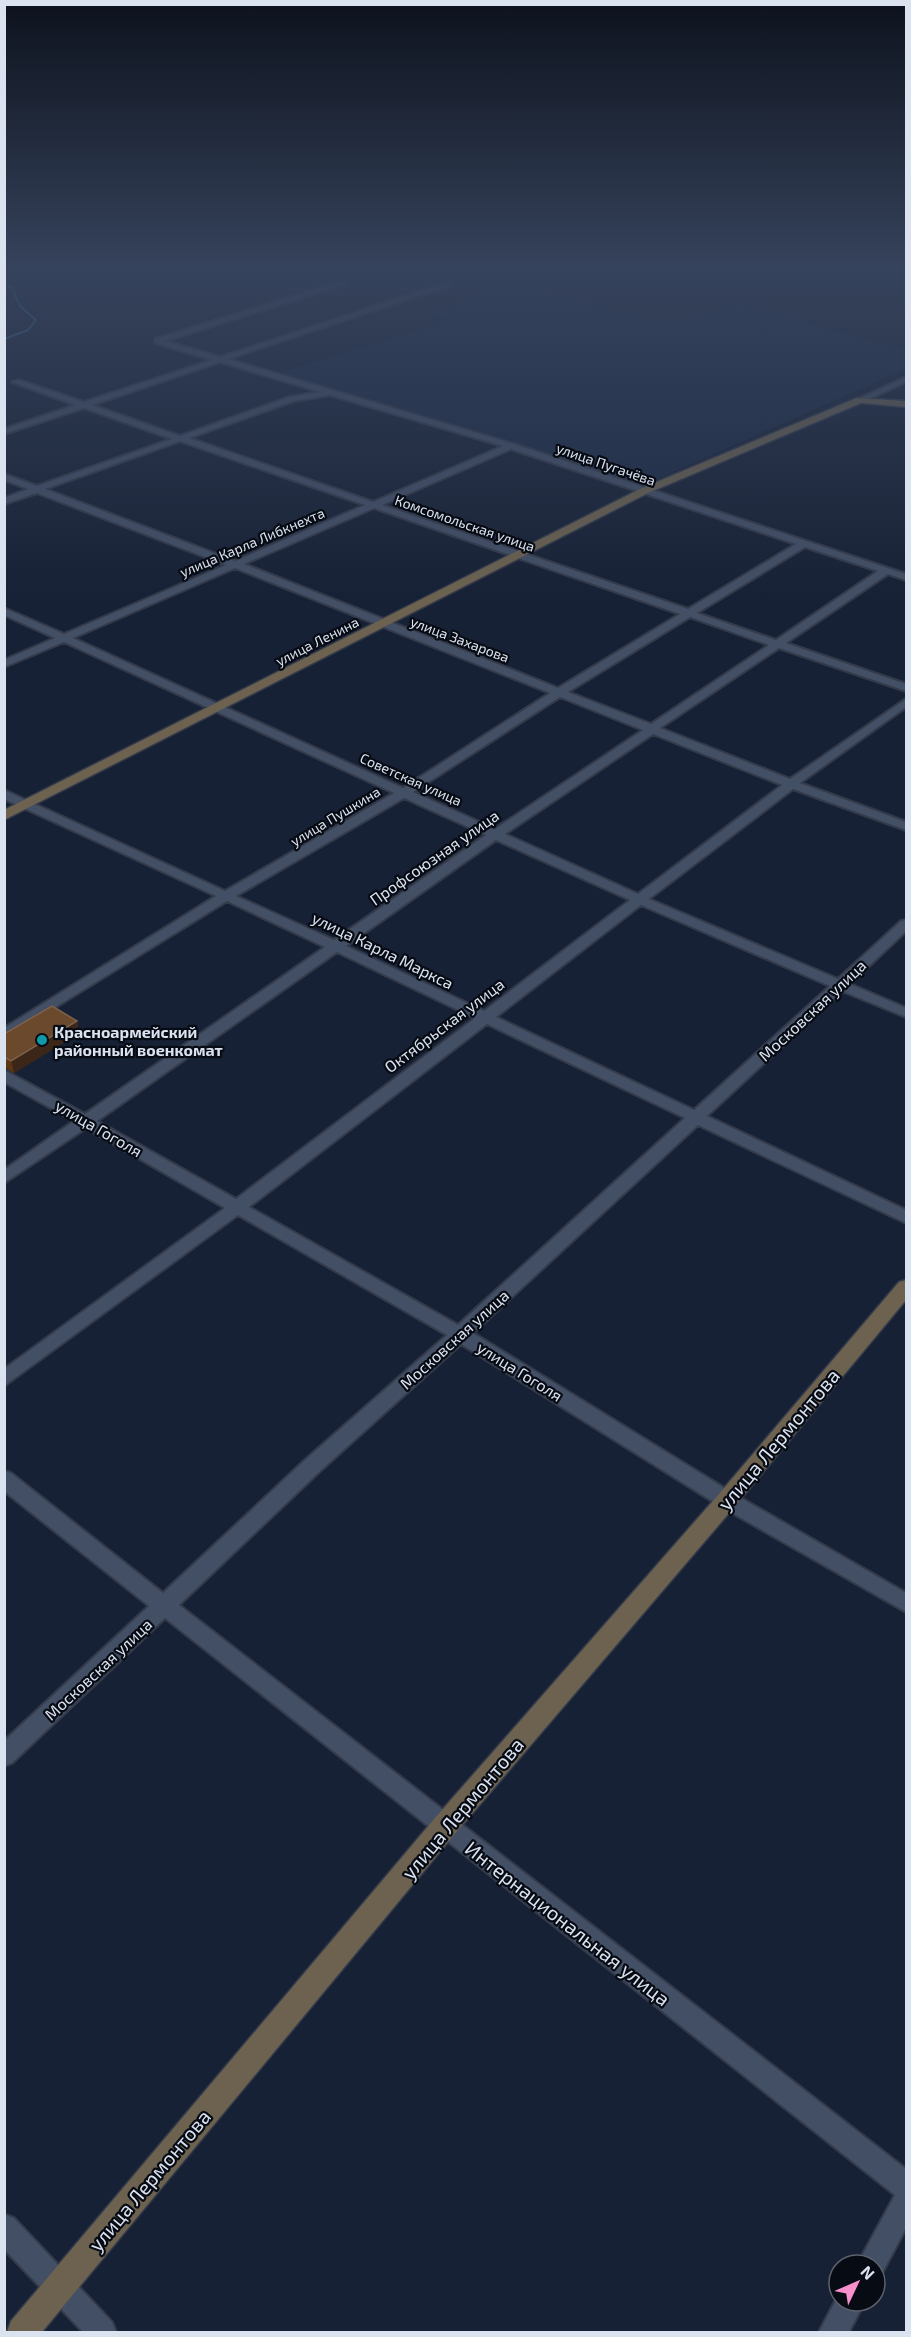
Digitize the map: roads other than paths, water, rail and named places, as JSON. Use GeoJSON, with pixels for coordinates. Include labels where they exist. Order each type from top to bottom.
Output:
{"type":"FeatureCollection","features":[{"type":"Feature","properties":{"kind":"street"},"geometry":{"type":"LineString","coordinates":[[4,432],[158,380]]}},
{"type":"Feature","properties":{"kind":"street","name":"улица Пугачёва"},"geometry":{"type":"LineString","coordinates":[[292,380],[511,446],[906,577]]}},
{"type":"Feature","properties":{"kind":"street"},"geometry":{"type":"LineString","coordinates":[[860,400],[904,380]]}},
{"type":"Feature","properties":{"kind":"street","name":"Комсомольская улица"},"geometry":{"type":"LineString","coordinates":[[16,382],[906,688]]}},
{"type":"Feature","properties":{"kind":"street"},"geometry":{"type":"LineString","coordinates":[[4,501],[292,399],[335,392]]}},
{"type":"Feature","properties":{"kind":"street"},"geometry":{"type":"LineString","coordinates":[[860,400],[906,404]]}},
{"type":"Feature","properties":{"kind":"street","name":"улица Ленина"},"geometry":{"type":"LineString","coordinates":[[4,816],[644,491],[860,400]]}},
{"type":"Feature","properties":{"kind":"street","name":"улица Карла Либкнехта"},"geometry":{"type":"LineString","coordinates":[[4,664],[511,446]]}},
{"type":"Feature","properties":{"kind":"street","name":"улица Захарова"},"geometry":{"type":"LineString","coordinates":[[4,477],[234,564],[382,625],[652,728],[791,784],[906,826]]}},
{"type":"Feature","properties":{"kind":"street","name":"улица Пушкина"},"geometry":{"type":"LineString","coordinates":[[4,1035],[226,896],[403,793],[558,693],[802,544]]}},
{"type":"Feature","properties":{"kind":"street","name":"Профсоюзная улица"},"geometry":{"type":"LineString","coordinates":[[4,1178],[496,834],[886,570]]}},
{"type":"Feature","properties":{"kind":"street","name":"Советская улица"},"geometry":{"type":"LineString","coordinates":[[4,610],[640,900],[906,1013]]}},
{"type":"Feature","properties":{"kind":"street","name":"Октябрьская улица"},"geometry":{"type":"LineString","coordinates":[[4,1379],[236,1208],[791,784],[906,702]]}},
{"type":"Feature","properties":{"kind":"street","name":"улица Карла Маркса"},"geometry":{"type":"LineString","coordinates":[[4,795],[334,946],[906,1217]]}},
{"type":"Feature","properties":{"kind":"street","name":"Московская улица"},"geometry":{"type":"LineString","coordinates":[[4,1756],[312,1466],[460,1334],[906,924]]}},
{"type":"Feature","properties":{"kind":"street","name":"улица Гоголя"},"geometry":{"type":"LineString","coordinates":[[4,1075],[87,1120],[236,1208],[460,1334],[727,1500],[906,1603]]}},
{"type":"Feature","properties":{"kind":"street","name":"улица Лермонтова"},"geometry":{"type":"LineString","coordinates":[[22,2332],[444,1827],[727,1500],[906,1287]]}},
{"type":"Feature","properties":{"kind":"street","name":"Интернациональная улица"},"geometry":{"type":"LineString","coordinates":[[4,1479],[444,1827],[906,2186]]}},
{"type":"Feature","properties":{"kind":"street"},"geometry":{"type":"LineString","coordinates":[[878,2253],[906,2202]]}},
{"type":"Feature","properties":{"kind":"street"},"geometry":{"type":"LineString","coordinates":[[4,2228],[102,2332]]}},
{"type":"Feature","properties":{"kind":"street"},"geometry":{"type":"LineString","coordinates":[[833,2332],[844,2313]]}},
{"type":"Feature","properties":{"kind":"place","name":"Красноармейский районный военкомат"},"geometry":{"type":"Point","coordinates":[42,1040]}}]}
